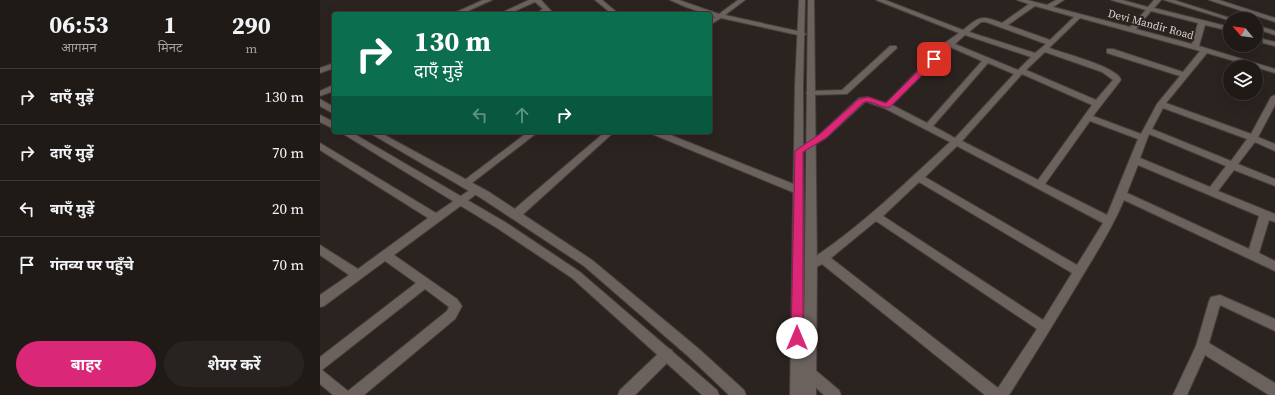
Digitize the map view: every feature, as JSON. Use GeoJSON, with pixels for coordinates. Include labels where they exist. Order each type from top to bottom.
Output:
{"type":"FeatureCollection","features":[{"type":"Feature","properties":{"kind":"street"},"geometry":{"type":"LineString","coordinates":[[460,12],[489,0]]}},
{"type":"Feature","properties":{"kind":"street"},"geometry":{"type":"LineString","coordinates":[[507,12],[536,0],[549,12]]}},
{"type":"Feature","properties":{"kind":"street"},"geometry":{"type":"LineString","coordinates":[[598,0],[613,12]]}},
{"type":"Feature","properties":{"kind":"street"},"geometry":{"type":"LineString","coordinates":[[673,0],[708,12]]}},
{"type":"Feature","properties":{"kind":"street"},"geometry":{"type":"LineString","coordinates":[[712,22],[742,0]]}},
{"type":"Feature","properties":{"kind":"street"},"geometry":{"type":"LineString","coordinates":[[797,395],[799,84],[802,34],[802,0]]}},
{"type":"Feature","properties":{"kind":"street"},"geometry":{"type":"LineString","coordinates":[[809,395],[811,265],[811,0]]}},
{"type":"Feature","properties":{"kind":"street"},"geometry":{"type":"LineString","coordinates":[[879,0],[964,33],[1036,56]]}},
{"type":"Feature","properties":{"kind":"street","name":"Devi Mandir Road"},"geometry":{"type":"LineString","coordinates":[[1020,0],[1275,71]]}},
{"type":"Feature","properties":{"kind":"street"},"geometry":{"type":"LineString","coordinates":[[1048,8],[1061,0]]}},
{"type":"Feature","properties":{"kind":"street"},"geometry":{"type":"LineString","coordinates":[[1114,0],[1223,27]]}},
{"type":"Feature","properties":{"kind":"street"},"geometry":{"type":"LineString","coordinates":[[1131,30],[1158,0]]}},
{"type":"Feature","properties":{"kind":"street"},"geometry":{"type":"LineString","coordinates":[[1167,0],[1223,17]]}},
{"type":"Feature","properties":{"kind":"street"},"geometry":{"type":"LineString","coordinates":[[1212,0],[1221,1],[1275,20]]}},
{"type":"Feature","properties":{"kind":"street"},"geometry":{"type":"LineString","coordinates":[[1004,26],[1034,4]]}},
{"type":"Feature","properties":{"kind":"street"},"geometry":{"type":"LineString","coordinates":[[712,13],[765,28],[802,34]]}},
{"type":"Feature","properties":{"kind":"street"},"geometry":{"type":"LineString","coordinates":[[811,265],[823,258],[876,216],[956,142],[1020,72],[1079,16]]}},
{"type":"Feature","properties":{"kind":"street"},"geometry":{"type":"LineString","coordinates":[[887,106],[949,44],[979,20],[987,20],[1004,26],[1105,70],[1117,78],[1117,80],[1097,104],[1039,185]]}},
{"type":"Feature","properties":{"kind":"street"},"geometry":{"type":"LineString","coordinates":[[1001,395],[1045,328],[1109,221],[1146,134],[1161,104],[1186,74],[1200,49],[1202,22]]}},
{"type":"Feature","properties":{"kind":"street"},"geometry":{"type":"LineString","coordinates":[[1263,29],[1275,33]]}},
{"type":"Feature","properties":{"kind":"street"},"geometry":{"type":"LineString","coordinates":[[1266,41],[1275,44]]}},
{"type":"Feature","properties":{"kind":"street"},"geometry":{"type":"LineString","coordinates":[[949,44],[1097,104]]}},
{"type":"Feature","properties":{"kind":"street"},"geometry":{"type":"LineString","coordinates":[[810,93],[844,92],[893,48]]}},
{"type":"Feature","properties":{"kind":"street"},"geometry":{"type":"LineString","coordinates":[[1110,51],[1186,74]]}},
{"type":"Feature","properties":{"kind":"street"},"geometry":{"type":"LineString","coordinates":[[928,127],[987,60]]}},
{"type":"Feature","properties":{"kind":"street"},"geometry":{"type":"LineString","coordinates":[[320,71],[332,66]]}},
{"type":"Feature","properties":{"kind":"street"},"geometry":{"type":"LineString","coordinates":[[320,94],[332,89]]}},
{"type":"Feature","properties":{"kind":"street"},"geometry":{"type":"LineString","coordinates":[[1212,192],[1253,138],[1275,97]]}},
{"type":"Feature","properties":{"kind":"street"},"geometry":{"type":"LineString","coordinates":[[799,151],[823,136],[862,100],[868,99],[887,106],[1109,221]]}},
{"type":"Feature","properties":{"kind":"street"},"geometry":{"type":"LineString","coordinates":[[320,102],[332,110]]}},
{"type":"Feature","properties":{"kind":"street"},"geometry":{"type":"LineString","coordinates":[[1161,104],[1253,138],[1275,148]]}},
{"type":"Feature","properties":{"kind":"street"},"geometry":{"type":"LineString","coordinates":[[1088,117],[1146,134],[1232,165],[1275,183]]}},
{"type":"Feature","properties":{"kind":"street"},"geometry":{"type":"LineString","coordinates":[[320,118],[332,125]]}},
{"type":"Feature","properties":{"kind":"street"},"geometry":{"type":"LineString","coordinates":[[347,134],[501,225],[576,275],[712,395]]}},
{"type":"Feature","properties":{"kind":"street"},"geometry":{"type":"LineString","coordinates":[[376,134],[477,190],[588,263],[694,353],[739,395]]}},
{"type":"Feature","properties":{"kind":"street"},"geometry":{"type":"LineString","coordinates":[[465,184],[531,134]]}},
{"type":"Feature","properties":{"kind":"street"},"geometry":{"type":"LineString","coordinates":[[515,215],[608,134]]}},
{"type":"Feature","properties":{"kind":"street"},"geometry":{"type":"LineString","coordinates":[[660,134],[798,190]]}},
{"type":"Feature","properties":{"kind":"street"},"geometry":{"type":"LineString","coordinates":[[320,146],[436,218]]}},
{"type":"Feature","properties":{"kind":"street"},"geometry":{"type":"LineString","coordinates":[[1135,160],[1270,216],[1253,255]]}},
{"type":"Feature","properties":{"kind":"street"},"geometry":{"type":"LineString","coordinates":[[918,177],[1079,272]]}},
{"type":"Feature","properties":{"kind":"street"},"geometry":{"type":"LineString","coordinates":[[320,302],[477,190]]}},
{"type":"Feature","properties":{"kind":"street"},"geometry":{"type":"LineString","coordinates":[[1121,194],[1275,266]]}},
{"type":"Feature","properties":{"kind":"street"},"geometry":{"type":"LineString","coordinates":[[876,216],[1045,328]]}},
{"type":"Feature","properties":{"kind":"street"},"geometry":{"type":"LineString","coordinates":[[320,249],[358,275]]}},
{"type":"Feature","properties":{"kind":"street"},"geometry":{"type":"LineString","coordinates":[[353,395],[451,315],[456,306],[386,255]]}},
{"type":"Feature","properties":{"kind":"street"},"geometry":{"type":"LineString","coordinates":[[823,258],[996,395]]}},
{"type":"Feature","properties":{"kind":"street"},"geometry":{"type":"LineString","coordinates":[[320,365],[424,283]]}},
{"type":"Feature","properties":{"kind":"street"},"geometry":{"type":"LineString","coordinates":[[1180,395],[1202,346],[1215,301],[1220,300],[1226,302],[1275,326]]}},
{"type":"Feature","properties":{"kind":"street"},"geometry":{"type":"LineString","coordinates":[[1202,346],[1275,391]]}},
{"type":"Feature","properties":{"kind":"street"},"geometry":{"type":"LineString","coordinates":[[625,395],[667,354]]}},
{"type":"Feature","properties":{"kind":"street"},"geometry":{"type":"LineString","coordinates":[[809,373],[834,395]]}},
{"type":"Feature","properties":{"kind":"street"},"geometry":{"type":"LineString","coordinates":[[320,376],[342,395]]}},
{"type":"Feature","properties":{"kind":"route"},"geometry":{"type":"LineString","coordinates":[[797,338],[799,151],[823,136],[862,100],[868,99],[887,106],[934,59]]}}]}
